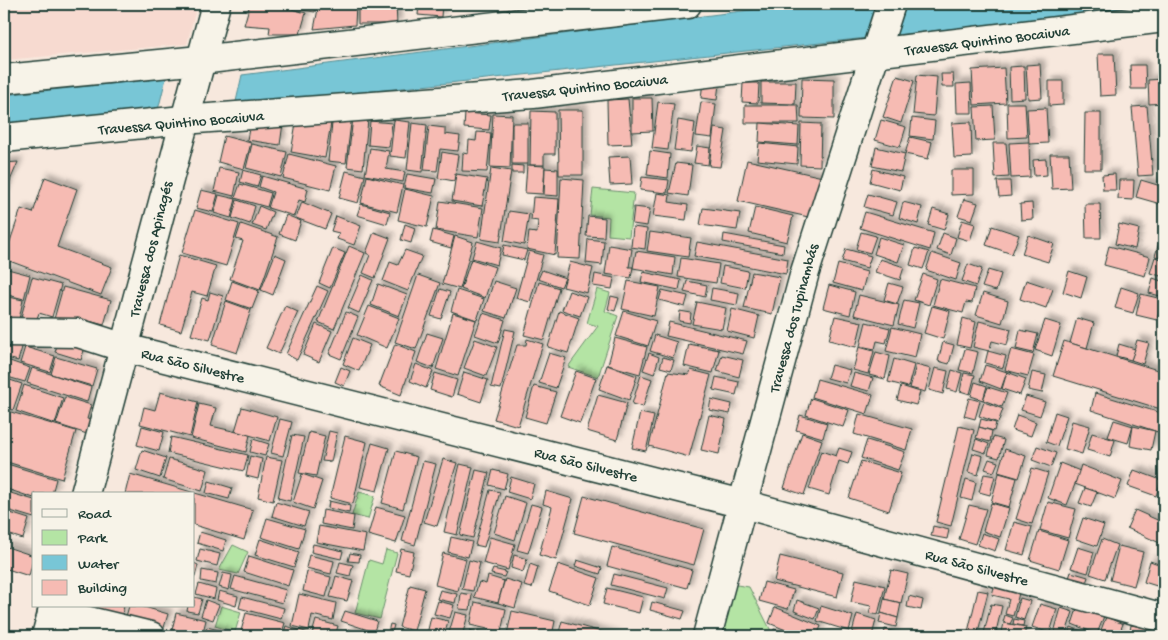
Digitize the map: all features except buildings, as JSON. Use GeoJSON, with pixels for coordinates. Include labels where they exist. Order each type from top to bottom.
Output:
{"type":"FeatureCollection","features":[{"type":"Feature","properties":{"kind":"street","name":"Travessa dos Apinagés"},"geometry":{"type":"LineString","coordinates":[[86,492],[126,348],[183,120],[216,4]]}},
{"type":"Feature","properties":{"kind":"street"},"geometry":{"type":"LineString","coordinates":[[4,79],[200,60],[687,4]]}},
{"type":"Feature","properties":{"kind":"street","name":"Travessa dos Tupinambás"},"geometry":{"type":"LineString","coordinates":[[707,636],[805,272],[891,4]]}},
{"type":"Feature","properties":{"kind":"street","name":"Travessa Quintino Bocaiuva"},"geometry":{"type":"LineString","coordinates":[[4,138],[183,120],[533,94],[1164,18]]}},
{"type":"Feature","properties":{"kind":"street","name":"Rua São Silvestre"},"geometry":{"type":"LineString","coordinates":[[4,332],[78,333],[126,348],[743,504],[1164,618]]}},
{"type":"Feature","properties":{"kind":"street"},"geometry":{"type":"LineString","coordinates":[[51,618],[152,636]]}},
{"type":"Feature","properties":{"kind":"shaded area"},"geometry":{"type":"Polygon","coordinates":[[[4,4],[197,4],[187,44],[4,60],[4,4]]]}},
{"type":"Feature","properties":{"kind":"green space"},"geometry":{"type":"Polygon","coordinates":[[[593,189],[634,193],[629,237],[608,235],[609,217],[590,215],[593,189]]]}},
{"type":"Feature","properties":{"kind":"green space"},"geometry":{"type":"Polygon","coordinates":[[[597,289],[610,293],[605,311],[618,316],[598,377],[568,367],[598,326],[587,323],[597,289]]]}},
{"type":"Feature","properties":{"kind":"green space"},"geometry":{"type":"Polygon","coordinates":[[[359,492],[375,496],[368,519],[352,515],[359,492]]]}},
{"type":"Feature","properties":{"kind":"green space"},"geometry":{"type":"Polygon","coordinates":[[[233,545],[248,552],[238,574],[219,570],[233,545]]]}},
{"type":"Feature","properties":{"kind":"green space"},"geometry":{"type":"Polygon","coordinates":[[[386,550],[397,553],[380,619],[355,613],[369,560],[382,564],[386,550]]]}},
{"type":"Feature","properties":{"kind":"green space"},"geometry":{"type":"Polygon","coordinates":[[[731,584],[749,587],[771,631],[767,636],[733,636],[719,627],[731,584]]]}},
{"type":"Feature","properties":{"kind":"green space"},"geometry":{"type":"Polygon","coordinates":[[[221,606],[241,612],[235,632],[215,626],[221,606]]]}},
{"type":"Feature","properties":{"kind":"water"},"geometry":{"type":"Polygon","coordinates":[[[797,4],[1164,4],[1164,6],[235,106],[242,75],[797,4]]]}},
{"type":"Feature","properties":{"kind":"water"},"geometry":{"type":"Polygon","coordinates":[[[166,78],[157,114],[4,129],[4,95],[166,78]]]}}]}
